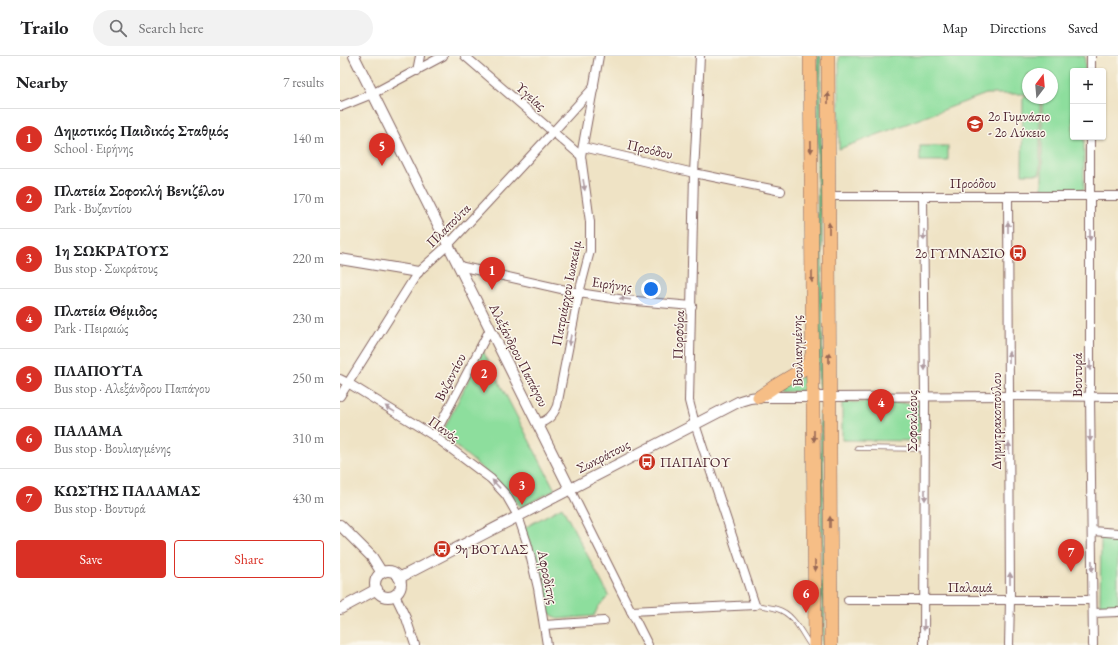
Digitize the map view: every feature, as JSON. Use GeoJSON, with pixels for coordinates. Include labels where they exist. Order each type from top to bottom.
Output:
{"type":"FeatureCollection","features":[{"type":"Feature","properties":{"kind":"main road","name":"Βουλιαγμένης"},"geometry":{"type":"LineString","coordinates":[[810,56],[815,645]]}},
{"type":"Feature","properties":{"kind":"main road"},"geometry":{"type":"LineString","coordinates":[[828,56],[831,645]]}},
{"type":"Feature","properties":{"kind":"main road"},"geometry":{"type":"LineString","coordinates":[[759,397],[806,368],[813,352]]}},
{"type":"Feature","properties":{"kind":"street","name":"Αλεξάνδρου Παπάγου"},"geometry":{"type":"LineString","coordinates":[[354,56],[648,645]]}},
{"type":"Feature","properties":{"kind":"street"},"geometry":{"type":"LineString","coordinates":[[417,71],[420,56]]}},
{"type":"Feature","properties":{"kind":"street"},"geometry":{"type":"LineString","coordinates":[[340,106],[372,94],[443,56]]}},
{"type":"Feature","properties":{"kind":"street","name":"Υγείας"},"geometry":{"type":"LineString","coordinates":[[464,56],[581,156]]}},
{"type":"Feature","properties":{"kind":"street","name":"Πατριάρχου Ιωακείμ"},"geometry":{"type":"LineString","coordinates":[[538,424],[548,420],[554,414],[557,406],[579,293],[590,251],[590,222],[581,156],[599,56]]}},
{"type":"Feature","properties":{"kind":"street","name":"Πορφύρα"},"geometry":{"type":"LineString","coordinates":[[700,56],[694,173],[689,401],[695,424],[755,605]]}},
{"type":"Feature","properties":{"kind":"street"},"geometry":{"type":"LineString","coordinates":[[1091,56],[1091,68]]}},
{"type":"Feature","properties":{"kind":"street","name":"Πλαπούτα"},"geometry":{"type":"LineString","coordinates":[[340,396],[418,272],[448,245],[594,87]]}},
{"type":"Feature","properties":{"kind":"street","name":"Βουτυρά"},"geometry":{"type":"LineString","coordinates":[[1090,140],[1090,397],[1093,645]]}},
{"type":"Feature","properties":{"kind":"street","name":"Προόδου"},"geometry":{"type":"LineString","coordinates":[[583,147],[694,173],[781,191]]}},
{"type":"Feature","properties":{"kind":"street","name":"Προόδου"},"geometry":{"type":"LineString","coordinates":[[829,196],[1118,196]]}},
{"type":"Feature","properties":{"kind":"street","name":"Σοφοκλέους"},"geometry":{"type":"LineString","coordinates":[[923,196],[925,397],[924,645]]}},
{"type":"Feature","properties":{"kind":"street","name":"Δημητρακοπούλου"},"geometry":{"type":"LineString","coordinates":[[1008,196],[1009,645]]}},
{"type":"Feature","properties":{"kind":"street"},"geometry":{"type":"LineString","coordinates":[[340,259],[418,272]]}},
{"type":"Feature","properties":{"kind":"street","name":"Ειρήνης"},"geometry":{"type":"LineString","coordinates":[[458,266],[579,293],[625,300],[692,306]]}},
{"type":"Feature","properties":{"kind":"street","name":"Βυζαντίου"},"geometry":{"type":"LineString","coordinates":[[434,436],[490,329]]}},
{"type":"Feature","properties":{"kind":"street","name":"Πανός"},"geometry":{"type":"LineString","coordinates":[[340,379],[434,436],[491,479],[506,495],[518,516]]}},
{"type":"Feature","properties":{"kind":"street","name":"Σωκράτους"},"geometry":{"type":"LineString","coordinates":[[399,578],[740,401],[759,397],[829,397]]}},
{"type":"Feature","properties":{"kind":"street"},"geometry":{"type":"LineString","coordinates":[[829,397],[1118,397]]}},
{"type":"Feature","properties":{"kind":"street","name":"Αφροδίτης"},"geometry":{"type":"LineString","coordinates":[[518,516],[528,546],[538,588],[547,645]]}},
{"type":"Feature","properties":{"kind":"street"},"geometry":{"type":"LineString","coordinates":[[340,525],[372,557],[382,572]]}},
{"type":"Feature","properties":{"kind":"street"},"geometry":{"type":"LineString","coordinates":[[1092,531],[1118,532]]}},
{"type":"Feature","properties":{"kind":"street"},"geometry":{"type":"LineString","coordinates":[[390,571],[399,578],[400,587],[395,595],[384,596],[377,589],[377,578],[382,572],[390,571]]}},
{"type":"Feature","properties":{"kind":"street"},"geometry":{"type":"LineString","coordinates":[[340,608],[377,589]]}},
{"type":"Feature","properties":{"kind":"street"},"geometry":{"type":"LineString","coordinates":[[395,595],[406,618],[415,645]]}},
{"type":"Feature","properties":{"kind":"street","name":"Παλαμά"},"geometry":{"type":"LineString","coordinates":[[848,600],[1092,600]]}},
{"type":"Feature","properties":{"kind":"street"},"geometry":{"type":"LineString","coordinates":[[631,611],[755,605]]}},
{"type":"Feature","properties":{"kind":"street"},"geometry":{"type":"LineString","coordinates":[[1093,613],[1118,612]]}},
{"type":"Feature","properties":{"kind":"street"},"geometry":{"type":"LineString","coordinates":[[545,625],[604,620]]}},
{"type":"Feature","properties":{"kind":"lane"},"geometry":{"type":"LineString","coordinates":[[857,448],[925,449]]}},
{"type":"Feature","properties":{"kind":"lane"},"geometry":{"type":"LineString","coordinates":[[755,605],[777,609],[786,613],[797,623],[810,645]]}},
{"type":"Feature","properties":{"kind":"green space"},"geometry":{"type":"Polygon","coordinates":[[[817,56],[821,56],[823,389],[821,391],[818,383],[817,56]]]}},
{"type":"Feature","properties":{"kind":"green space"},"geometry":{"type":"Polygon","coordinates":[[[839,56],[1085,56],[1085,68],[1070,68],[1070,140],[1084,140],[1084,190],[1042,189],[1042,104],[1058,104],[1058,68],[1022,68],[1022,94],[986,94],[839,149],[839,56]]]}},
{"type":"Feature","properties":{"kind":"green space"},"geometry":{"type":"Polygon","coordinates":[[[1023,104],[1040,104],[1040,174],[1022,174],[1023,104]]]}},
{"type":"Feature","properties":{"kind":"green space"},"geometry":{"type":"Polygon","coordinates":[[[920,146],[948,146],[948,161],[920,161],[920,146]]]}},
{"type":"Feature","properties":{"kind":"green space"},"geometry":{"type":"Polygon","coordinates":[[[483,351],[555,490],[521,507],[483,469],[441,435],[483,351]]]}},
{"type":"Feature","properties":{"kind":"green space"},"geometry":{"type":"Polygon","coordinates":[[[805,375],[805,391],[781,392],[780,389],[805,375]]]}},
{"type":"Feature","properties":{"kind":"green space"},"geometry":{"type":"Polygon","coordinates":[[[842,402],[919,403],[919,441],[842,440],[842,402]]]}},
{"type":"Feature","properties":{"kind":"green space"},"geometry":{"type":"Polygon","coordinates":[[[820,412],[823,412],[825,645],[822,645],[820,412]]]}},
{"type":"Feature","properties":{"kind":"green space"},"geometry":{"type":"Polygon","coordinates":[[[562,507],[609,596],[598,607],[594,616],[558,619],[548,612],[538,567],[524,528],[562,507]]]}},
{"type":"Feature","properties":{"kind":"green space"},"geometry":{"type":"Polygon","coordinates":[[[1101,537],[1118,537],[1118,607],[1100,607],[1101,537]]]}},
{"type":"Feature","properties":{"kind":"place","name":"2ο Γυμνάσιο - 2ο Λύκειο"},"geometry":{"type":"Point","coordinates":[975,124]}},
{"type":"Feature","properties":{"kind":"place","name":"ΠΛΑΠΟΥΤΑ"},"geometry":{"type":"Point","coordinates":[382,166]}},
{"type":"Feature","properties":{"kind":"place","name":"2ο ΓΥΜΝΑΣΙΟ"},"geometry":{"type":"Point","coordinates":[1018,253]}},
{"type":"Feature","properties":{"kind":"place","name":"Δημοτικός Παιδικός Σταθμός"},"geometry":{"type":"Point","coordinates":[492,290]}},
{"type":"Feature","properties":{"kind":"place","name":"Πλατεία Σοφοκλή Βενιζέλου"},"geometry":{"type":"Point","coordinates":[484,393]}},
{"type":"Feature","properties":{"kind":"place","name":"Πλατεία Θέμιδος"},"geometry":{"type":"Point","coordinates":[881,422]}},
{"type":"Feature","properties":{"kind":"place","name":"ΠΑΠΑΓΟΥ"},"geometry":{"type":"Point","coordinates":[647,462]}},
{"type":"Feature","properties":{"kind":"place","name":"1η ΣΩΚΡΑΤΟΥΣ"},"geometry":{"type":"Point","coordinates":[522,505]}},
{"type":"Feature","properties":{"kind":"place","name":"9η ΒΟΥΛΑΣ"},"geometry":{"type":"Point","coordinates":[442,549]}},
{"type":"Feature","properties":{"kind":"place","name":"ΚΩΣΤΗΣ ΠΑΛΑΜΑΣ"},"geometry":{"type":"Point","coordinates":[1071,572]}},
{"type":"Feature","properties":{"kind":"place","name":"ΠΑΛΑΜΑ"},"geometry":{"type":"Point","coordinates":[806,613]}}]}
